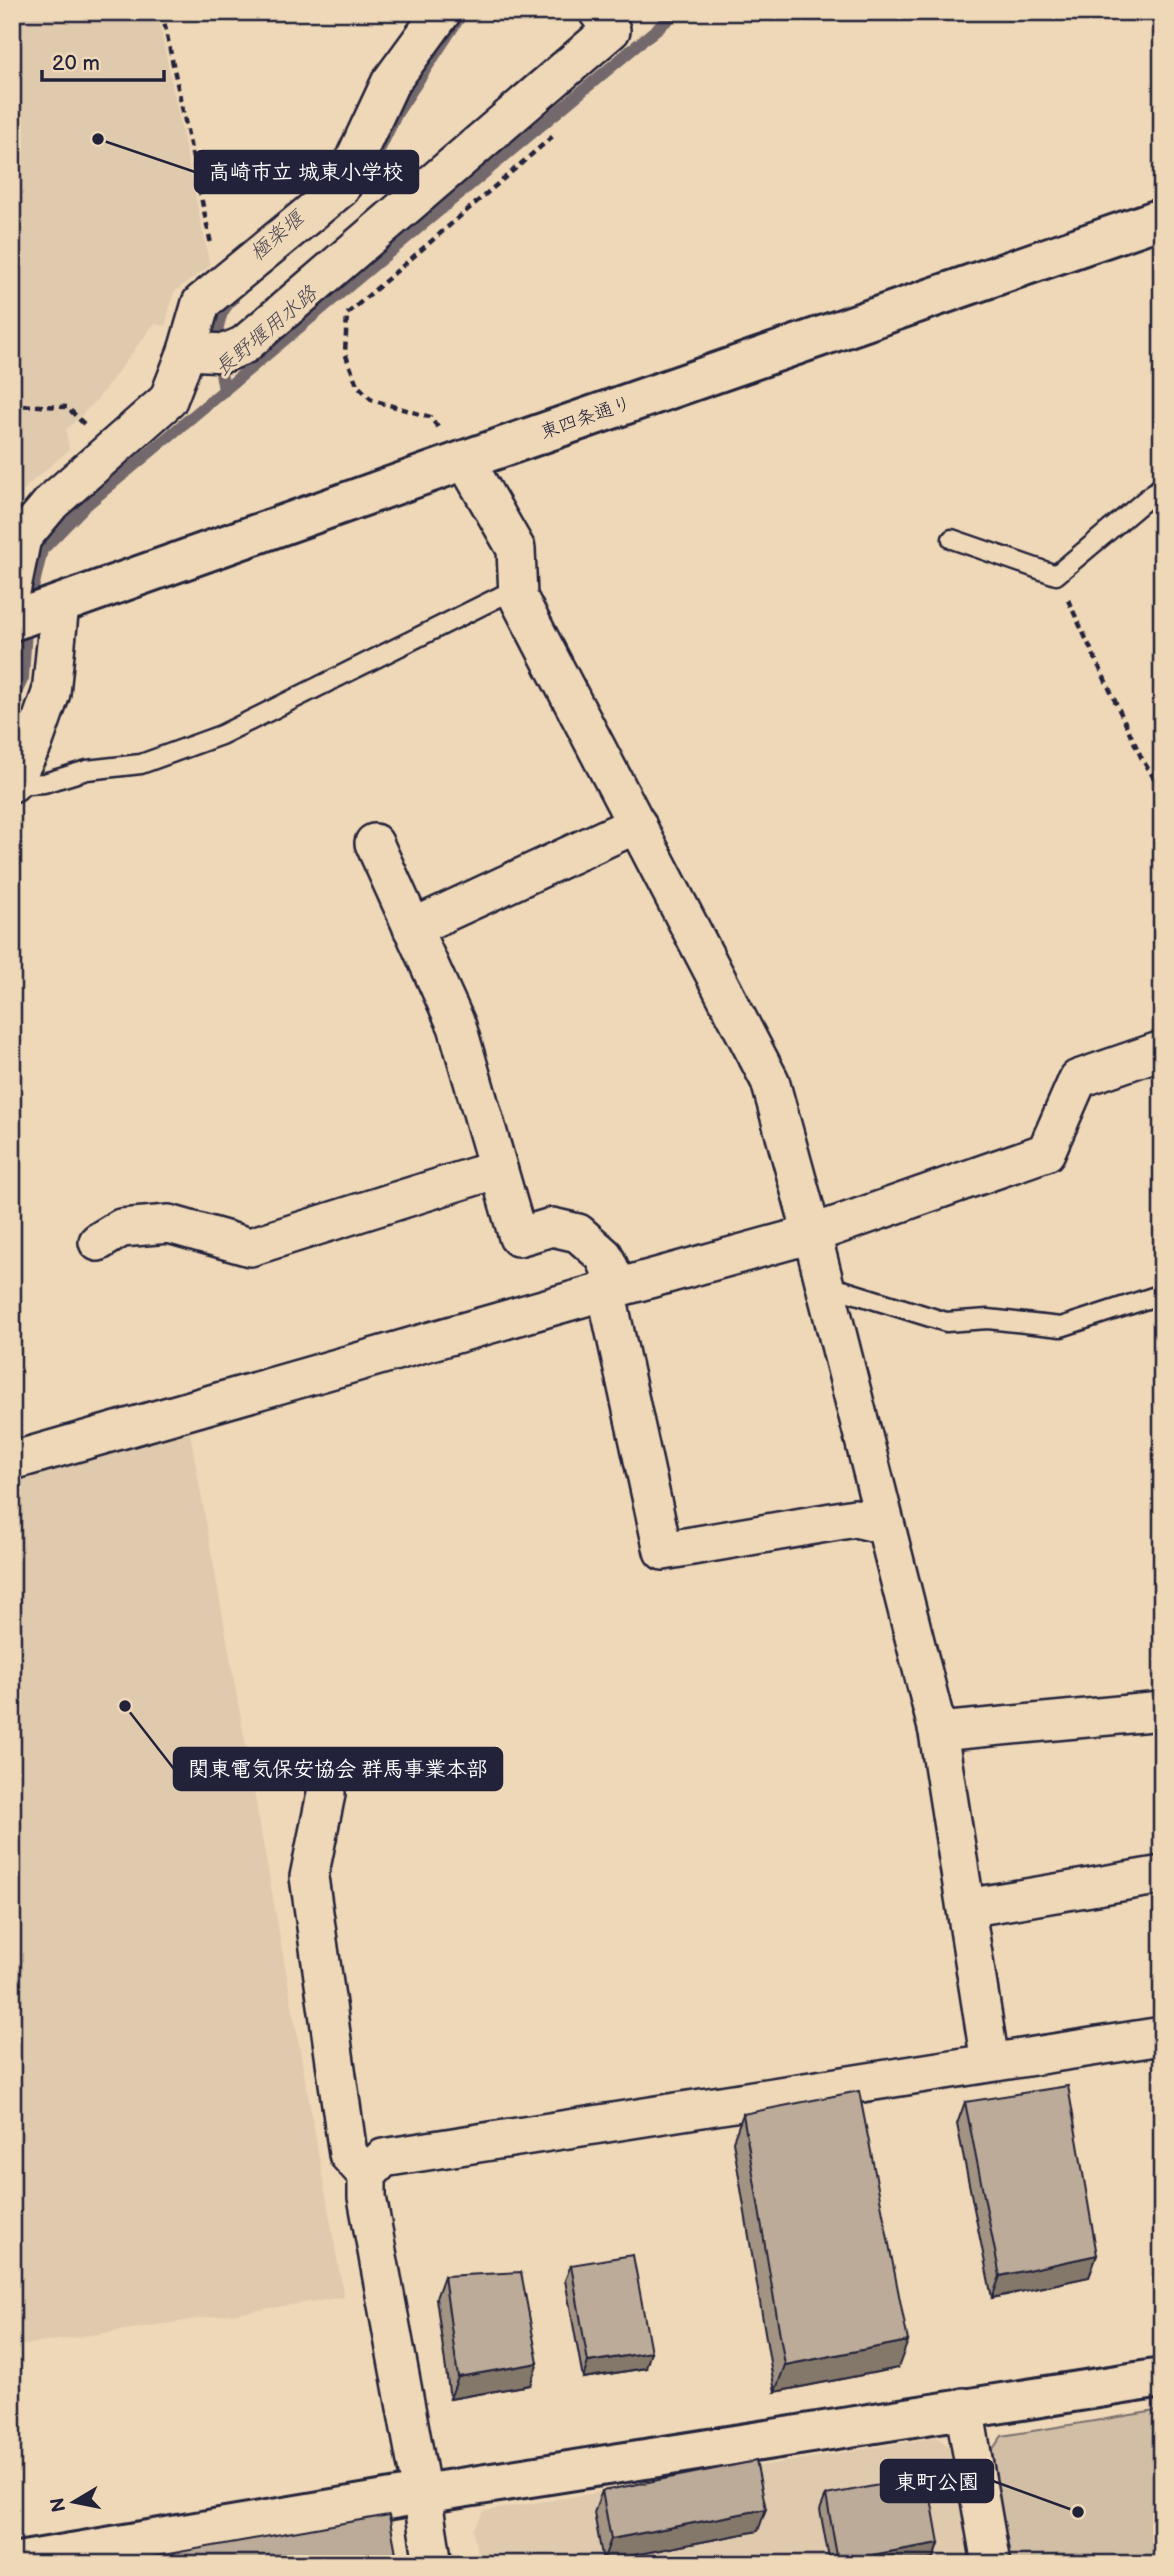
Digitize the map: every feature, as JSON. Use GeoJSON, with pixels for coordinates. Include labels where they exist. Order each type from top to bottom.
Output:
{"type":"FeatureCollection","features":[{"type":"Feature","properties":{"kind":"street"},"geometry":{"type":"LineString","coordinates":[[12,587],[22,538],[52,502],[168,400],[187,351],[201,303],[341,188],[390,83],[442,12]]}},
{"type":"Feature","properties":{"kind":"street"},"geometry":{"type":"LineString","coordinates":[[187,351],[225,353],[244,345],[611,30],[598,12]]}},
{"type":"Feature","properties":{"kind":"street","name":"東四条通り"},"geometry":{"type":"LineString","coordinates":[[12,621],[1162,218]]}},
{"type":"Feature","properties":{"kind":"street"},"geometry":{"type":"LineString","coordinates":[[466,460],[516,549],[519,597],[770,1081],[812,1234],[937,1732],[990,2063]]}},
{"type":"Feature","properties":{"kind":"street"},"geometry":{"type":"LineString","coordinates":[[12,784],[33,744],[51,693],[58,605]]}},
{"type":"Feature","properties":{"kind":"street"},"geometry":{"type":"LineString","coordinates":[[412,928],[637,824]]}},
{"type":"Feature","properties":{"kind":"street"},"geometry":{"type":"LineString","coordinates":[[374,843],[457,1026],[518,1237],[552,1227],[578,1233],[604,1256],[663,1551],[855,1518],[885,1525]]}},
{"type":"Feature","properties":{"kind":"street"},"geometry":{"type":"LineString","coordinates":[[12,1461],[812,1234],[1046,1152],[1078,1079],[1162,1050]]}},
{"type":"Feature","properties":{"kind":"street"},"geometry":{"type":"LineString","coordinates":[[98,1242],[121,1228],[169,1224],[250,1248],[498,1169]]}},
{"type":"Feature","properties":{"kind":"street"},"geometry":{"type":"LineString","coordinates":[[937,1732],[1162,1710]]}},
{"type":"Feature","properties":{"kind":"street"},"geometry":{"type":"LineString","coordinates":[[326,1794],[309,1877],[348,2154],[367,2175],[367,2197],[433,2564]]}},
{"type":"Feature","properties":{"kind":"street"},"geometry":{"type":"LineString","coordinates":[[966,1908],[1162,1875]]}},
{"type":"Feature","properties":{"kind":"street"},"geometry":{"type":"LineString","coordinates":[[367,2175],[383,2158],[1162,2036]]}},
{"type":"Feature","properties":{"kind":"street"},"geometry":{"type":"LineString","coordinates":[[12,2563],[422,2494],[1162,2378]]}},
{"type":"Feature","properties":{"kind":"street"},"geometry":{"type":"LineString","coordinates":[[964,2407],[991,2564]]}},
{"type":"Feature","properties":{"kind":"lane"},"geometry":{"type":"LineString","coordinates":[[952,539],[1056,575],[1162,486]]}},
{"type":"Feature","properties":{"kind":"lane"},"geometry":{"type":"LineString","coordinates":[[12,784],[44,783],[87,770],[141,764],[221,735],[505,594],[519,597]]}},
{"type":"Feature","properties":{"kind":"lane"},"geometry":{"type":"LineString","coordinates":[[826,1293],[843,1290],[946,1322],[988,1320],[1061,1327],[1162,1294]]}},
{"type":"Feature","properties":{"kind":"path"},"geometry":{"type":"LineString","coordinates":[[162,12],[213,254]]}},
{"type":"Feature","properties":{"kind":"path"},"geometry":{"type":"LineString","coordinates":[[466,460],[430,417],[372,400],[357,385],[345,353],[347,314],[555,134]]}},
{"type":"Feature","properties":{"kind":"path"},"geometry":{"type":"LineString","coordinates":[[12,405],[66,407],[87,426]]}},
{"type":"Feature","properties":{"kind":"path"},"geometry":{"type":"LineString","coordinates":[[1056,575],[1142,759],[1162,791]]}},
{"type":"Feature","properties":{"kind":"shaded area"},"geometry":{"type":"Polygon","coordinates":[[[12,12],[157,12],[210,266],[174,292],[165,326],[154,324],[97,400],[66,430],[69,450],[29,484],[12,505],[12,12]]]}},
{"type":"Feature","properties":{"kind":"shaded area"},"geometry":{"type":"Polygon","coordinates":[[[188,1421],[344,2297],[12,2347],[12,1475],[188,1421]]]}},
{"type":"Feature","properties":{"kind":"shaded area"},"geometry":{"type":"Polygon","coordinates":[[[1162,2410],[1162,2564],[1003,2564],[985,2460],[1002,2436],[1162,2410]]]}},
{"type":"Feature","properties":{"kind":"shaded area"},"geometry":{"type":"Polygon","coordinates":[[[937,2437],[960,2456],[980,2564],[479,2564],[473,2530],[484,2511],[937,2437]]]}},
{"type":"Feature","properties":{"kind":"building"},"geometry":{"type":"Polygon","coordinates":[[[1068,2086],[1097,2255],[1000,2276],[965,2102],[1068,2086]]]}},
{"type":"Feature","properties":{"kind":"building"},"geometry":{"type":"Polygon","coordinates":[[[859,2091],[908,2341],[785,2365],[743,2114],[859,2091]]]}},
{"type":"Feature","properties":{"kind":"building"},"geometry":{"type":"Polygon","coordinates":[[[633,2255],[651,2352],[588,2362],[571,2265],[633,2255]]]}},
{"type":"Feature","properties":{"kind":"building"},"geometry":{"type":"Polygon","coordinates":[[[521,2272],[538,2363],[458,2377],[444,2276],[521,2272]]]}},
{"type":"Feature","properties":{"kind":"building"},"geometry":{"type":"Polygon","coordinates":[[[756,2461],[766,2509],[611,2539],[602,2491],[756,2461]]]}},
{"type":"Feature","properties":{"kind":"building"},"geometry":{"type":"Polygon","coordinates":[[[927,2476],[939,2543],[838,2561],[826,2495],[927,2476]]]}},
{"type":"Feature","properties":{"kind":"building"},"geometry":{"type":"Polygon","coordinates":[[[389,2515],[398,2564],[123,2564],[123,2562],[389,2515]]]}},
{"type":"Feature","properties":{"kind":"waterway","name":"極楽堰"},"geometry":{"type":"LineString","coordinates":[[373,163],[397,113],[463,12]]}},
{"type":"Feature","properties":{"kind":"waterway","name":"長野堰用水路"},"geometry":{"type":"LineString","coordinates":[[12,701],[23,678],[27,613],[42,550],[83,508],[677,12]]}},
{"type":"Feature","properties":{"kind":"waterway","name":"極楽堰"},"geometry":{"type":"LineString","coordinates":[[224,391],[218,355],[218,330],[220,318],[233,299]]}},
{"type":"Feature","properties":{"kind":"place","name":"高崎市立 城東小学校"},"geometry":{"type":"Point","coordinates":[98,139]}},
{"type":"Feature","properties":{"kind":"place","name":"関東電気保安協会 群馬事業本部"},"geometry":{"type":"Point","coordinates":[125,1706]}},
{"type":"Feature","properties":{"kind":"place","name":"東町公園"},"geometry":{"type":"Point","coordinates":[1078,2512]}}]}
